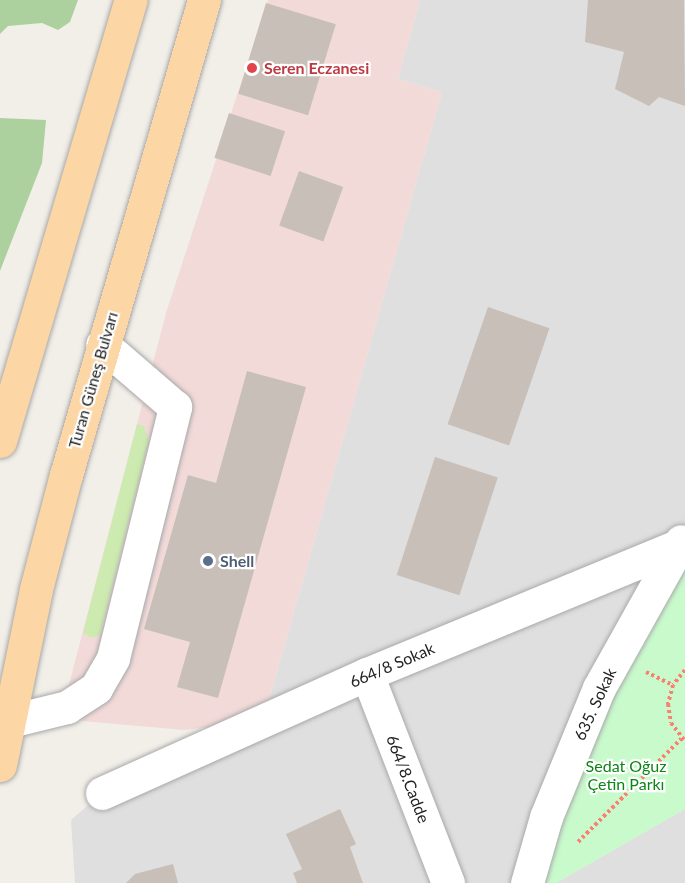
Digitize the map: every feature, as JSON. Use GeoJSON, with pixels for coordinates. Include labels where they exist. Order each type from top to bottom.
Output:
{"type":"FeatureCollection","features":[{"type":"Feature","properties":{"kind":"main road"},"geometry":{"type":"LineString","coordinates":[[0,441],[131,0]]}},
{"type":"Feature","properties":{"kind":"main road","name":"Turan Güneş Bulvarı"},"geometry":{"type":"LineString","coordinates":[[0,765],[6,722],[102,344],[204,0]]}},
{"type":"Feature","properties":{"kind":"street"},"geometry":{"type":"LineString","coordinates":[[6,722],[67,707],[96,688],[113,658],[176,407],[102,344]]}},
{"type":"Feature","properties":{"kind":"street","name":"664/8 Sokak"},"geometry":{"type":"LineString","coordinates":[[102,793],[367,674],[682,542]]}},
{"type":"Feature","properties":{"kind":"street","name":"635. Sokak"},"geometry":{"type":"LineString","coordinates":[[530,870],[599,688],[682,542]]}},
{"type":"Feature","properties":{"kind":"street","name":"664/8.Cadde"},"geometry":{"type":"LineString","coordinates":[[367,674],[448,883]]}},
{"type":"Feature","properties":{"kind":"path"},"geometry":{"type":"LineString","coordinates":[[530,870],[568,851],[683,740],[671,723],[668,704],[673,685],[685,670]]}},
{"type":"Feature","properties":{"kind":"shaded area"},"geometry":{"type":"Polygon","coordinates":[[[268,0],[420,0],[398,79],[442,92],[263,721],[184,730],[82,721],[66,696],[166,313],[268,0]]]}},
{"type":"Feature","properties":{"kind":"shaded area"},"geometry":{"type":"Polygon","coordinates":[[[420,0],[685,0],[685,534],[527,883],[75,883],[71,820],[102,793],[263,721],[442,92],[398,79],[420,0]]]}},
{"type":"Feature","properties":{"kind":"shaded area"},"geometry":{"type":"Polygon","coordinates":[[[685,809],[685,883],[556,883],[685,809]]]}},
{"type":"Feature","properties":{"kind":"green space"},"geometry":{"type":"Polygon","coordinates":[[[0,0],[78,0],[70,22],[58,30],[42,23],[8,26],[0,34],[0,0]]]}},
{"type":"Feature","properties":{"kind":"green space"},"geometry":{"type":"Polygon","coordinates":[[[0,118],[46,120],[42,163],[0,271],[0,118]]]}},
{"type":"Feature","properties":{"kind":"green space"},"geometry":{"type":"Polygon","coordinates":[[[137,424],[144,426],[149,441],[100,635],[92,638],[83,633],[137,424]]]}},
{"type":"Feature","properties":{"kind":"green space","name":"Sedat Oğuz Çetin Parkı"},"geometry":{"type":"Polygon","coordinates":[[[685,543],[685,809],[556,883],[527,883],[546,817],[685,543]]]}},
{"type":"Feature","properties":{"kind":"building"},"geometry":{"type":"Polygon","coordinates":[[[588,0],[684,0],[685,106],[659,97],[649,106],[615,89],[624,52],[585,42],[588,0]]]}},
{"type":"Feature","properties":{"kind":"building"},"geometry":{"type":"Polygon","coordinates":[[[266,3],[336,24],[308,115],[238,94],[266,3]]]}},
{"type":"Feature","properties":{"kind":"building"},"geometry":{"type":"Polygon","coordinates":[[[229,113],[285,131],[271,176],[214,158],[229,113]]]}},
{"type":"Feature","properties":{"kind":"building"},"geometry":{"type":"Polygon","coordinates":[[[299,171],[343,187],[323,242],[279,226],[299,171]]]}},
{"type":"Feature","properties":{"kind":"building"},"geometry":{"type":"Polygon","coordinates":[[[488,307],[549,328],[509,445],[448,424],[488,307]]]}},
{"type":"Feature","properties":{"kind":"building"},"geometry":{"type":"Polygon","coordinates":[[[247,371],[306,387],[218,698],[177,687],[190,642],[144,629],[188,475],[216,483],[247,371]]]}},
{"type":"Feature","properties":{"kind":"building"},"geometry":{"type":"Polygon","coordinates":[[[435,457],[498,477],[459,595],[397,575],[435,457]]]}},
{"type":"Feature","properties":{"kind":"building"},"geometry":{"type":"Polygon","coordinates":[[[340,809],[356,844],[350,847],[363,883],[297,883],[293,873],[302,869],[286,834],[340,809]]]}},
{"type":"Feature","properties":{"kind":"building"},"geometry":{"type":"Polygon","coordinates":[[[173,864],[178,883],[126,883],[135,874],[173,864]]]}},
{"type":"Feature","properties":{"kind":"place","name":"Seren Eczanesi"},"geometry":{"type":"Point","coordinates":[252,68]}},
{"type":"Feature","properties":{"kind":"place","name":"Shell"},"geometry":{"type":"Point","coordinates":[208,561]}}]}
